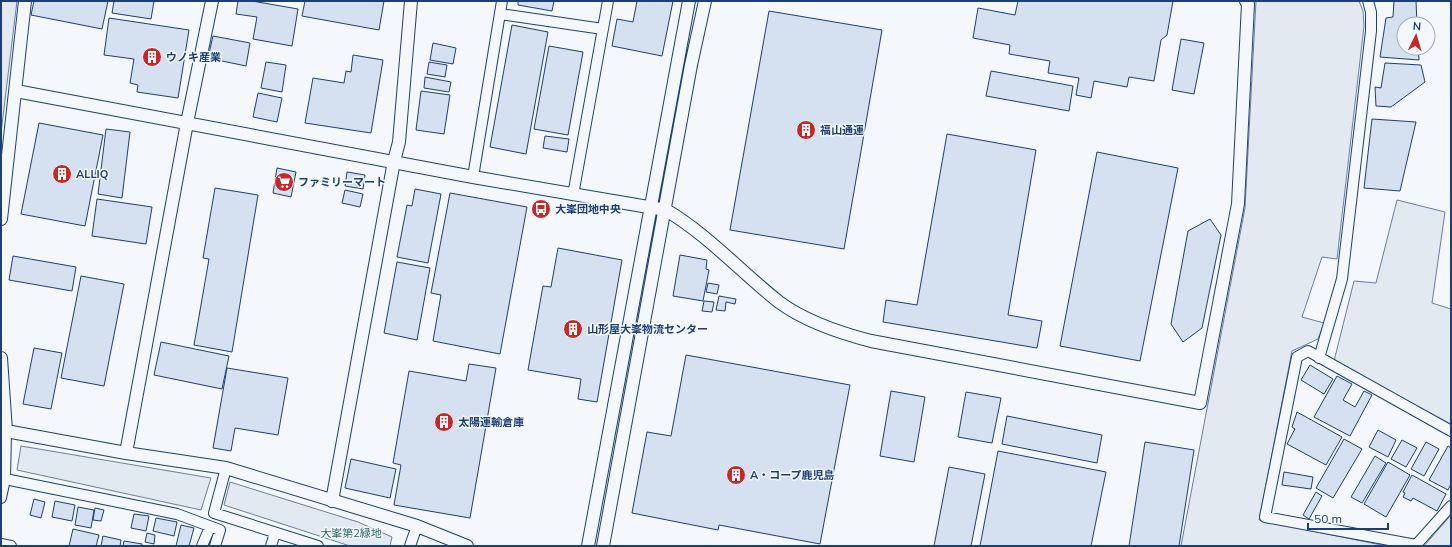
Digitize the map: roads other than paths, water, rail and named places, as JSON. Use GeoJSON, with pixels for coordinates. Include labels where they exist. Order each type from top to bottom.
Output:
{"type":"FeatureCollection","features":[{"type":"Feature","properties":{"kind":"street"},"geometry":{"type":"LineString","coordinates":[[1,219],[3,182],[16,91],[26,1]]}},
{"type":"Feature","properties":{"kind":"street"},"geometry":{"type":"LineString","coordinates":[[126,453],[187,122],[212,1]]}},
{"type":"Feature","properties":{"kind":"street"},"geometry":{"type":"LineString","coordinates":[[332,501],[394,161],[399,142],[411,1]]}},
{"type":"Feature","properties":{"kind":"street"},"geometry":{"type":"LineString","coordinates":[[473,177],[502,1]]}},
{"type":"Feature","properties":{"kind":"street"},"geometry":{"type":"LineString","coordinates":[[573,195],[608,1]]}},
{"type":"Feature","properties":{"kind":"street"},"geometry":{"type":"LineString","coordinates":[[588,546],[652,208],[689,1]]}},
{"type":"Feature","properties":{"kind":"street"},"geometry":{"type":"LineString","coordinates":[[603,546],[666,210],[691,66],[705,1]]}},
{"type":"Feature","properties":{"kind":"street"},"geometry":{"type":"LineString","coordinates":[[16,91],[473,177],[666,210],[686,222],[780,302],[813,321],[843,333],[872,341],[1200,403],[1238,204],[1248,4],[1246,1]]}},
{"type":"Feature","properties":{"kind":"street"},"geometry":{"type":"LineString","coordinates":[[1319,358],[1342,279],[1371,31],[1371,12],[1368,1]]}},
{"type":"Feature","properties":{"kind":"street"},"geometry":{"type":"LineString","coordinates":[[500,14],[603,29]]}},
{"type":"Feature","properties":{"kind":"street"},"geometry":{"type":"LineString","coordinates":[[1451,431],[1308,351],[1297,357],[1264,517],[1416,545],[1451,506]]}},
{"type":"Feature","properties":{"kind":"street"},"geometry":{"type":"LineString","coordinates":[[1,358],[6,431],[5,479],[1,498]]}},
{"type":"Feature","properties":{"kind":"street"},"geometry":{"type":"LineString","coordinates":[[6,431],[126,453],[226,468],[417,526],[467,546]]}},
{"type":"Feature","properties":{"kind":"street"},"geometry":{"type":"LineString","coordinates":[[226,468],[214,513],[318,546]]}},
{"type":"Feature","properties":{"kind":"street"},"geometry":{"type":"LineString","coordinates":[[5,479],[177,514],[220,530],[215,546]]}},
{"type":"Feature","properties":{"kind":"street"},"geometry":{"type":"LineString","coordinates":[[410,546],[417,526]]}},
{"type":"Feature","properties":{"kind":"street"},"geometry":{"type":"LineString","coordinates":[[202,546],[210,527]]}},
{"type":"Feature","properties":{"kind":"street"},"geometry":{"type":"LineString","coordinates":[[271,546],[275,533]]}},
{"type":"Feature","properties":{"kind":"street"},"geometry":{"type":"LineString","coordinates":[[1,544],[11,546]]}},
{"type":"Feature","properties":{"kind":"place","name":"ウノキ産業"},"geometry":{"type":"Point","coordinates":[152,57]}},
{"type":"Feature","properties":{"kind":"place","name":"福山通運"},"geometry":{"type":"Point","coordinates":[806,130]}},
{"type":"Feature","properties":{"kind":"place","name":"ALLIQ"},"geometry":{"type":"Point","coordinates":[62,174]}},
{"type":"Feature","properties":{"kind":"place","name":"ファミリーマート"},"geometry":{"type":"Point","coordinates":[284,182]}},
{"type":"Feature","properties":{"kind":"place","name":"大峯団地中央"},"geometry":{"type":"Point","coordinates":[541,209]}},
{"type":"Feature","properties":{"kind":"place","name":"山形屋大峯物流センター"},"geometry":{"type":"Point","coordinates":[573,329]}},
{"type":"Feature","properties":{"kind":"place","name":"太陽運輸倉庫"},"geometry":{"type":"Point","coordinates":[444,422]}},
{"type":"Feature","properties":{"kind":"place","name":"A・コープ鹿児島"},"geometry":{"type":"Point","coordinates":[736,475]}},
{"type":"Feature","properties":{"kind":"park label","name":"大峯第2緑地"},"geometry":{"type":"Point","coordinates":[351,533]}}]}
